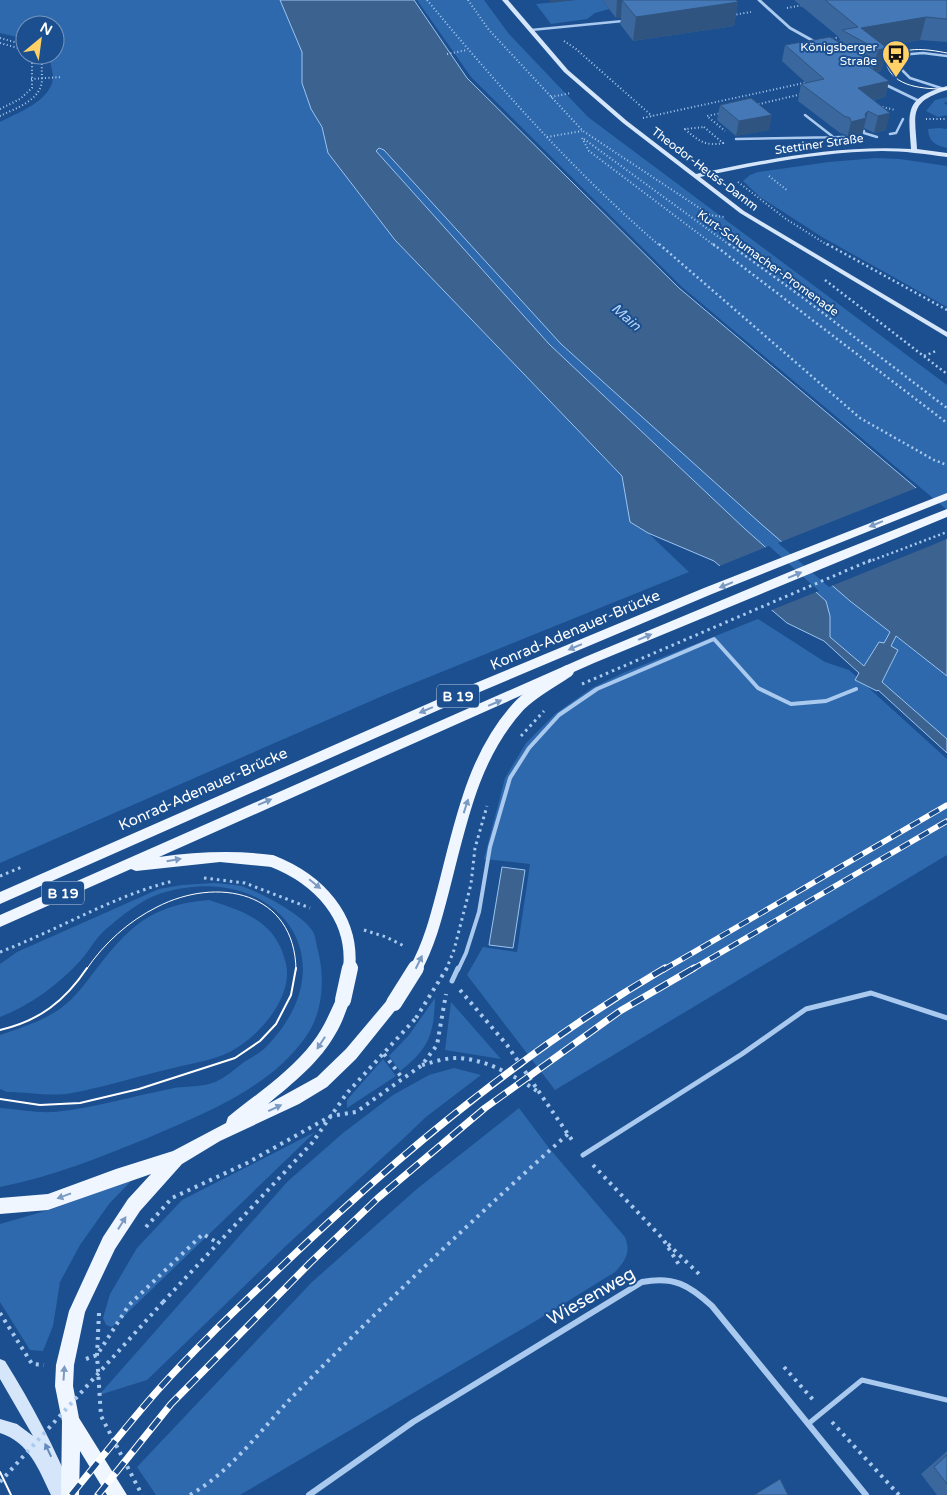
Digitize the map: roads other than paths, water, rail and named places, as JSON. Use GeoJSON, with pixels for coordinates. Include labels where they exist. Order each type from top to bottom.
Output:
{"type":"FeatureCollection","features":[{"type":"Feature","properties":{"kind":"main road","name":"Theodor-Heuss-Damm"},"geometry":{"type":"LineString","coordinates":[[505,0],[566,71],[625,122],[742,212],[947,335]]}},
{"type":"Feature","properties":{"kind":"main road"},"geometry":{"type":"LineString","coordinates":[[914,150],[913,108],[917,100],[923,96],[946,89]]}},
{"type":"Feature","properties":{"kind":"main road","name":"Stettiner Straße"},"geometry":{"type":"LineString","coordinates":[[695,176],[849,150],[872,148],[914,150],[947,155]]}},
{"type":"Feature","properties":{"kind":"main road","name":"Konrad-Adenauer-Brücke"},"geometry":{"type":"LineString","coordinates":[[0,898],[341,746],[625,626],[947,496]]}},
{"type":"Feature","properties":{"kind":"main road","name":"B 19"},"geometry":{"type":"LineString","coordinates":[[0,921],[221,822],[568,671],[878,540],[947,513]]}},
{"type":"Feature","properties":{"kind":"main road"},"geometry":{"type":"LineString","coordinates":[[0,1206],[48,1202],[116,1177],[176,1158],[215,1136],[294,1099],[322,1082],[351,1054],[394,1003],[415,970],[429,942],[443,898],[462,818],[478,769],[486,753],[500,730],[519,707],[535,693],[568,671]]}},
{"type":"Feature","properties":{"kind":"main road"},"geometry":{"type":"LineString","coordinates":[[126,866],[181,858],[227,855],[272,861],[300,872],[325,892],[343,921],[350,956],[349,976],[339,1012],[317,1049],[285,1080],[215,1136]]}},
{"type":"Feature","properties":{"kind":"main road"},"geometry":{"type":"LineString","coordinates":[[68,1495],[71,1421],[64,1386],[65,1365],[77,1311],[109,1243],[134,1205],[176,1158]]}},
{"type":"Feature","properties":{"kind":"main road"},"geometry":{"type":"LineString","coordinates":[[0,1366],[49,1450],[68,1495]]}},
{"type":"Feature","properties":{"kind":"main road"},"geometry":{"type":"LineString","coordinates":[[71,1421],[118,1495]]}},
{"type":"Feature","properties":{"kind":"main road"},"geometry":{"type":"LineString","coordinates":[[0,1426],[12,1428],[31,1442],[59,1495]]}},
{"type":"Feature","properties":{"kind":"street"},"geometry":{"type":"LineString","coordinates":[[759,0],[768,11],[790,28],[824,48]]}},
{"type":"Feature","properties":{"kind":"street"},"geometry":{"type":"LineString","coordinates":[[879,80],[917,100]]}},
{"type":"Feature","properties":{"kind":"street","name":"Wiesenweg"},"geometry":{"type":"LineString","coordinates":[[309,1495],[413,1422],[642,1282],[658,1278],[669,1279],[694,1290],[712,1306],[866,1495]]}},
{"type":"Feature","properties":{"kind":"lane"},"geometry":{"type":"LineString","coordinates":[[530,30],[630,20]]}},
{"type":"Feature","properties":{"kind":"lane"},"geometry":{"type":"LineString","coordinates":[[946,89],[919,82],[905,74],[896,64],[899,58],[913,53],[924,52],[947,56]]}},
{"type":"Feature","properties":{"kind":"lane"},"geometry":{"type":"LineString","coordinates":[[805,115],[832,136]]}},
{"type":"Feature","properties":{"kind":"lane"},"geometry":{"type":"LineString","coordinates":[[890,134],[896,132],[903,119]]}},
{"type":"Feature","properties":{"kind":"lane"},"geometry":{"type":"LineString","coordinates":[[864,131],[864,133],[877,137]]}},
{"type":"Feature","properties":{"kind":"lane"},"geometry":{"type":"LineString","coordinates":[[736,140],[844,137]]}},
{"type":"Feature","properties":{"kind":"lane"},"geometry":{"type":"LineString","coordinates":[[452,981],[466,953],[479,912],[490,847],[510,778],[528,748],[559,715],[597,689],[714,639],[758,688],[791,704],[826,700],[856,688]]}},
{"type":"Feature","properties":{"kind":"lane"},"geometry":{"type":"LineString","coordinates":[[583,1155],[742,1054],[806,1009],[871,993],[947,1018]]}},
{"type":"Feature","properties":{"kind":"lane"},"geometry":{"type":"LineString","coordinates":[[808,1424],[862,1380],[947,1400]]}},
{"type":"Feature","properties":{"kind":"water","name":"Main"},"geometry":{"type":"Polygon","coordinates":[[[280,0],[414,0],[467,78],[679,288],[947,514],[947,676],[896,636],[891,646],[898,650],[882,682],[947,739],[947,753],[878,690],[855,680],[859,673],[824,641],[787,623],[714,561],[648,533],[630,522],[622,476],[395,240],[328,153],[322,127],[311,109],[302,83],[302,52],[280,0]],[[379,148],[376,151],[549,344],[745,529],[826,601],[830,616],[830,637],[864,666],[879,642],[884,643],[890,632],[850,601],[760,523],[561,344],[384,150],[379,148]]]}},
{"type":"Feature","properties":{"kind":"water"},"geometry":{"type":"Polygon","coordinates":[[[502,867],[525,870],[513,948],[489,945],[502,867]]]}},
{"type":"Feature","properties":{"kind":"tram line"},"geometry":{"type":"LineString","coordinates":[[947,53],[931,50],[907,51],[899,53],[886,62],[889,71],[902,82],[920,87],[947,89]]}},
{"type":"Feature","properties":{"kind":"tram line"},"geometry":{"type":"LineString","coordinates":[[86,970],[109,942],[127,926],[157,907],[180,898],[204,893],[227,892],[249,897],[267,907],[282,922],[292,943],[296,969]]}},
{"type":"Feature","properties":{"kind":"tram line"},"geometry":{"type":"LineString","coordinates":[[0,1030],[27,1021],[50,1008],[70,990],[87,968]]}},
{"type":"Feature","properties":{"kind":"tram line"},"geometry":{"type":"LineString","coordinates":[[0,1099],[40,1105],[80,1103],[139,1089],[235,1058],[260,1041],[276,1024],[291,995],[296,969]]}},
{"type":"Feature","properties":{"kind":"tram line"},"geometry":{"type":"LineString","coordinates":[[0,1472],[11,1495]]}},
{"type":"Feature","properties":{"kind":"railway"},"geometry":{"type":"LineString","coordinates":[[663,970],[947,805]]}},
{"type":"Feature","properties":{"kind":"railway"},"geometry":{"type":"LineString","coordinates":[[691,970],[947,821]]}},
{"type":"Feature","properties":{"kind":"railway"},"geometry":{"type":"LineString","coordinates":[[71,1495],[147,1403],[188,1358],[327,1223],[372,1183],[418,1143],[513,1068],[613,1000],[665,968]]}},
{"type":"Feature","properties":{"kind":"railway"},"geometry":{"type":"LineString","coordinates":[[98,1495],[171,1404],[310,1263],[378,1198],[485,1108],[620,1011],[694,968]]}},
{"type":"Feature","properties":{"kind":"place","name":"Königsberger Straße"},"geometry":{"type":"Point","coordinates":[896,78]}}]}
